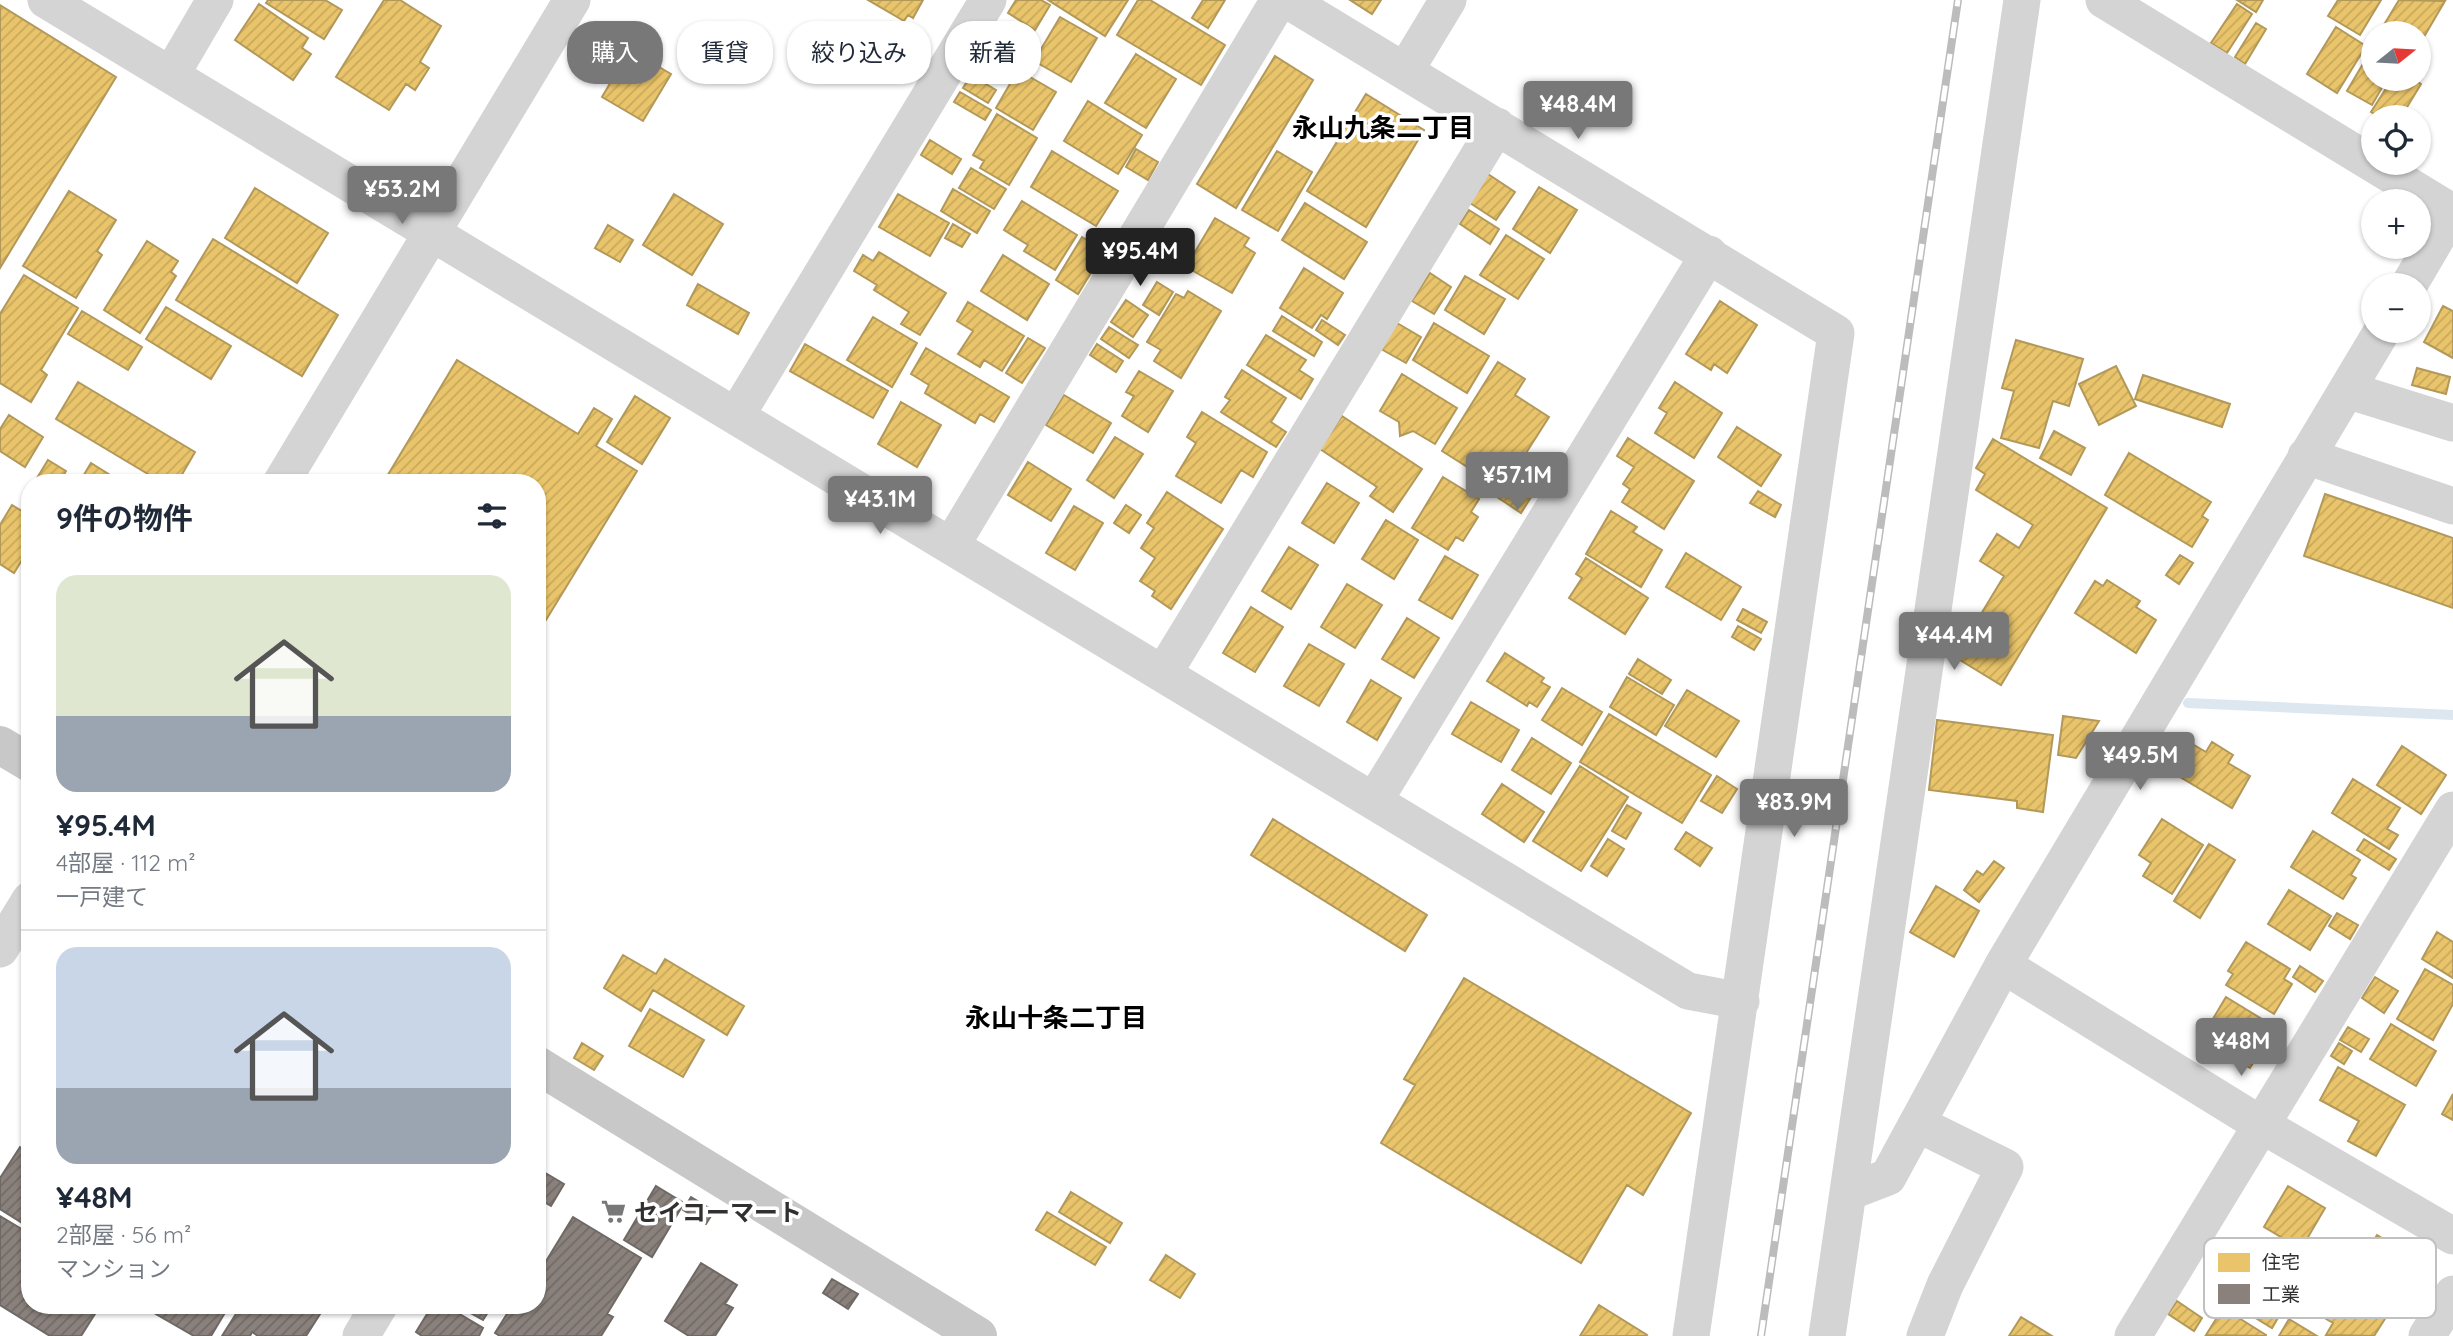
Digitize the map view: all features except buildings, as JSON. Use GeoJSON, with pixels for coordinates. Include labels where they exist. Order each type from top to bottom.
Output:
{"type":"FeatureCollection","features":[{"type":"Feature","properties":{"kind":"main road"},"geometry":{"type":"LineString","coordinates":[[0,745],[21,758]]}},
{"type":"Feature","properties":{"kind":"main road"},"geometry":{"type":"LineString","coordinates":[[546,1071],[978,1336]]}},
{"type":"Feature","properties":{"kind":"street"},"geometry":{"type":"LineString","coordinates":[[46,0],[1688,990],[1741,1001]]}},
{"type":"Feature","properties":{"kind":"street"},"geometry":{"type":"LineString","coordinates":[[171,75],[215,0]]}},
{"type":"Feature","properties":{"kind":"street"},"geometry":{"type":"LineString","coordinates":[[286,474],[572,0]]}},
{"type":"Feature","properties":{"kind":"street"},"geometry":{"type":"LineString","coordinates":[[736,416],[988,0]]}},
{"type":"Feature","properties":{"kind":"street"},"geometry":{"type":"LineString","coordinates":[[951,546],[1279,0]]}},
{"type":"Feature","properties":{"kind":"street"},"geometry":{"type":"LineString","coordinates":[[1287,0],[1836,333],[1691,1336]]}},
{"type":"Feature","properties":{"kind":"street"},"geometry":{"type":"LineString","coordinates":[[1405,71],[1448,0]]}},
{"type":"Feature","properties":{"kind":"street"},"geometry":{"type":"LineString","coordinates":[[1827,1336],[2022,0]]}},
{"type":"Feature","properties":{"kind":"street"},"geometry":{"type":"LineString","coordinates":[[2104,0],[2452,211],[2416,273]]}},
{"type":"Feature","properties":{"kind":"street"},"geometry":{"type":"LineString","coordinates":[[1163,674],[1497,126]]}},
{"type":"Feature","properties":{"kind":"street"},"geometry":{"type":"LineString","coordinates":[[1374,801],[1709,254]]}},
{"type":"Feature","properties":{"kind":"street"},"geometry":{"type":"LineString","coordinates":[[1849,1192],[1888,1177],[2003,965],[2375,343]]}},
{"type":"Feature","properties":{"kind":"street"},"geometry":{"type":"LineString","coordinates":[[2347,390],[2453,423]]}},
{"type":"Feature","properties":{"kind":"street"},"geometry":{"type":"LineString","coordinates":[[2306,456],[2453,506]]}},
{"type":"Feature","properties":{"kind":"street"},"geometry":{"type":"LineString","coordinates":[[2133,1336],[2453,810]]}},
{"type":"Feature","properties":{"kind":"street"},"geometry":{"type":"LineString","coordinates":[[0,949],[21,915]]}},
{"type":"Feature","properties":{"kind":"street"},"geometry":{"type":"LineString","coordinates":[[2003,965],[2260,1124],[2453,1236]]}},
{"type":"Feature","properties":{"kind":"street"},"geometry":{"type":"LineString","coordinates":[[1919,1124],[2005,1167],[1945,1284],[1925,1336]]}},
{"type":"Feature","properties":{"kind":"street"},"geometry":{"type":"LineString","coordinates":[[2427,1336],[2453,1294]]}},
{"type":"Feature","properties":{"kind":"street"},"geometry":{"type":"LineString","coordinates":[[360,1336],[374,1314]]}},
{"type":"Feature","properties":{"kind":"waterway"},"geometry":{"type":"LineString","coordinates":[[2188,703],[2453,715]]}},
{"type":"Feature","properties":{"kind":"railway"},"geometry":{"type":"LineString","coordinates":[[1761,1336],[1958,0]]}},
{"type":"Feature","properties":{"kind":"place","name":"セイコーマート"},"geometry":{"type":"Point","coordinates":[614,1212]}},
{"type":"Feature","properties":{"kind":"district","name":"永山九条二丁目"},"geometry":{"type":"Point","coordinates":[1383,127]}},
{"type":"Feature","properties":{"kind":"district","name":"永山十条二丁目"},"geometry":{"type":"Point","coordinates":[1056,1017]}}]}
